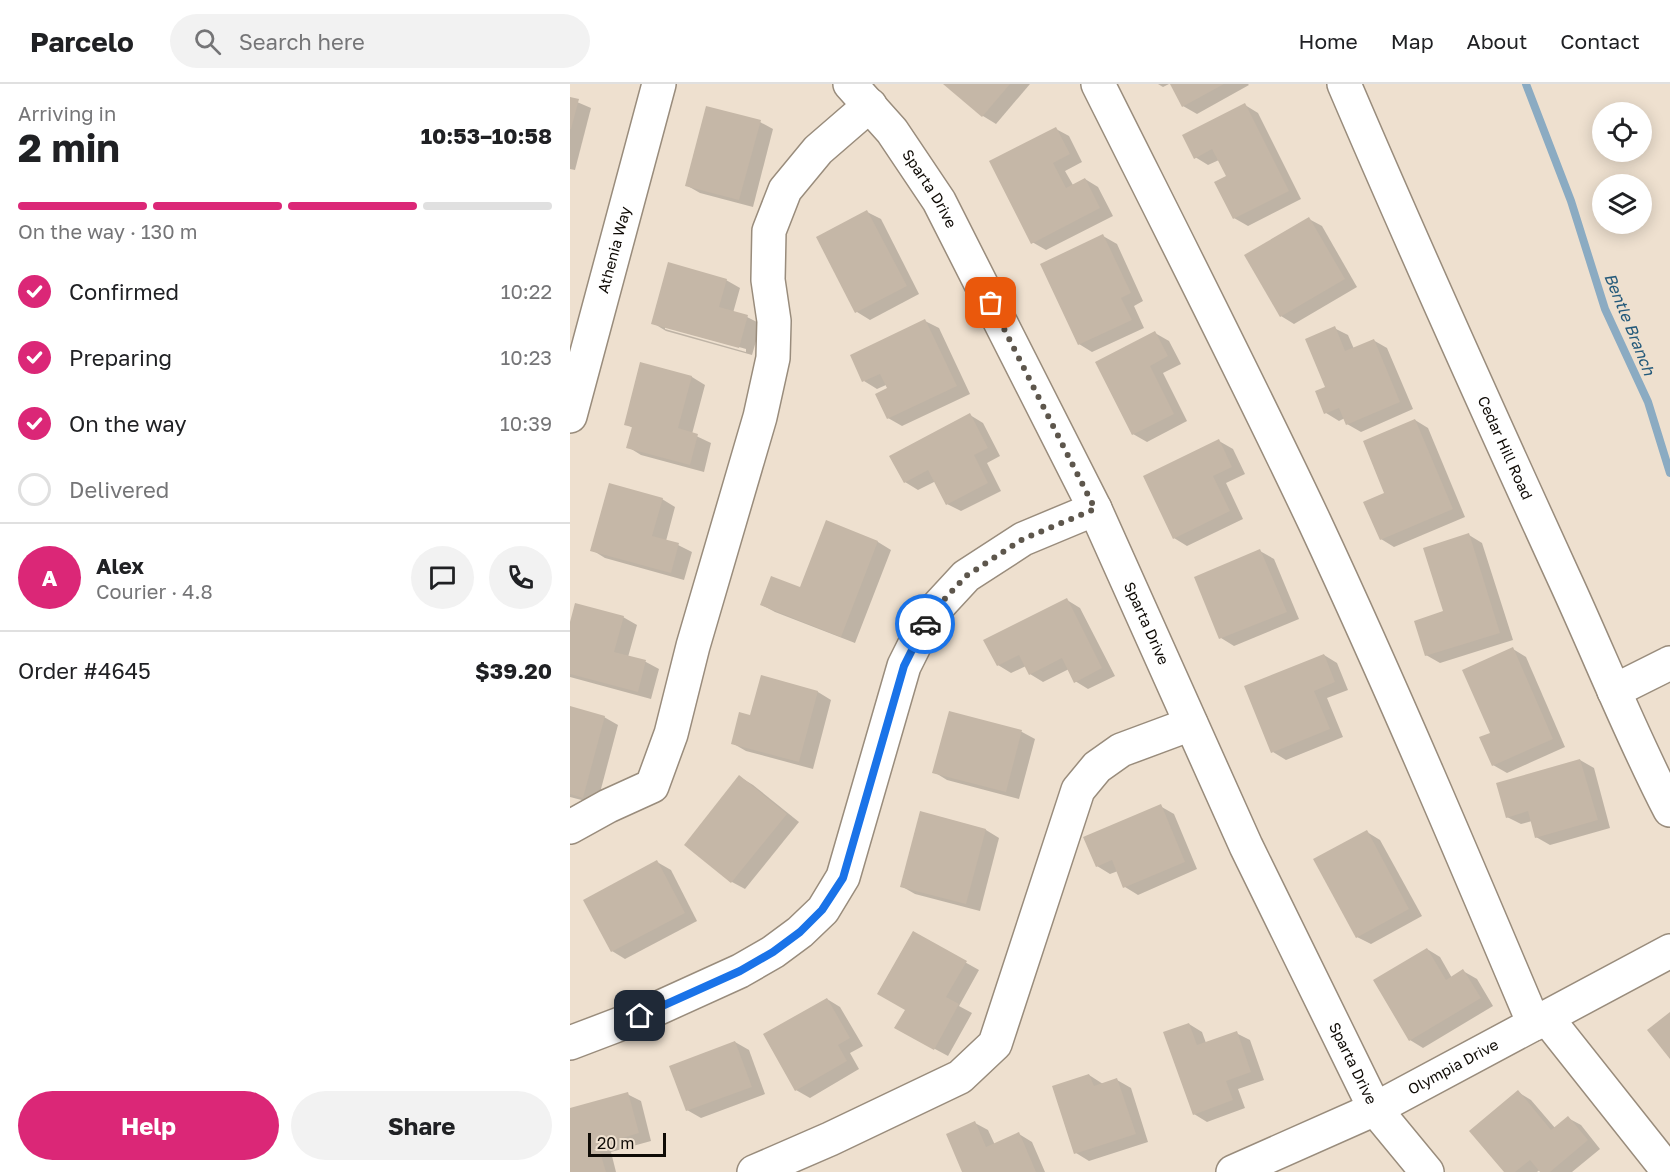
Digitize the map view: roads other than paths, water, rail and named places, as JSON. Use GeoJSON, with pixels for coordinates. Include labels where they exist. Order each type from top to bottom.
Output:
{"type":"FeatureCollection","features":[{"type":"Feature","properties":{"kind":"street","name":"Athenia Way"},"geometry":{"type":"LineString","coordinates":[[570,416],[659,84]]}},
{"type":"Feature","properties":{"kind":"street"},"geometry":{"type":"LineString","coordinates":[[1098,84],[1315,524],[1540,1020],[1669,1172]]}},
{"type":"Feature","properties":{"kind":"street","name":"Cedar Hill Road"},"geometry":{"type":"LineString","coordinates":[[1344,84],[1442,311],[1670,810]]}},
{"type":"Feature","properties":{"kind":"street"},"geometry":{"type":"LineString","coordinates":[[570,827],[652,786],[671,734],[693,645],[760,417],[773,358],[774,321],[768,280],[769,231],[786,190],[860,94]]}},
{"type":"Feature","properties":{"kind":"street","name":"Sparta Drive"},"geometry":{"type":"LineString","coordinates":[[860,94],[905,149],[939,201],[1095,509],[1246,846],[1375,1109],[1427,1172]]}},
{"type":"Feature","properties":{"kind":"street"},"geometry":{"type":"LineString","coordinates":[[570,1043],[640,1016],[740,971],[773,952],[800,932],[822,910],[843,878],[904,666],[929,616],[966,576],[1023,539],[1095,509]]}},
{"type":"Feature","properties":{"kind":"street"},"geometry":{"type":"LineString","coordinates":[[1614,691],[1670,663]]}},
{"type":"Feature","properties":{"kind":"street"},"geometry":{"type":"LineString","coordinates":[[754,1172],[830,1139],[960,1077],[995,1044],[1078,790],[1097,767],[1121,750],[1191,724]]}},
{"type":"Feature","properties":{"kind":"street","name":"Olympia Drive"},"geometry":{"type":"LineString","coordinates":[[1233,1172],[1375,1109],[1670,951]]}},
{"type":"Feature","properties":{"kind":"waterway","name":"Bentle Branch"},"geometry":{"type":"LineString","coordinates":[[1526,84],[1571,201],[1605,309],[1648,402],[1670,473]]}}]}
